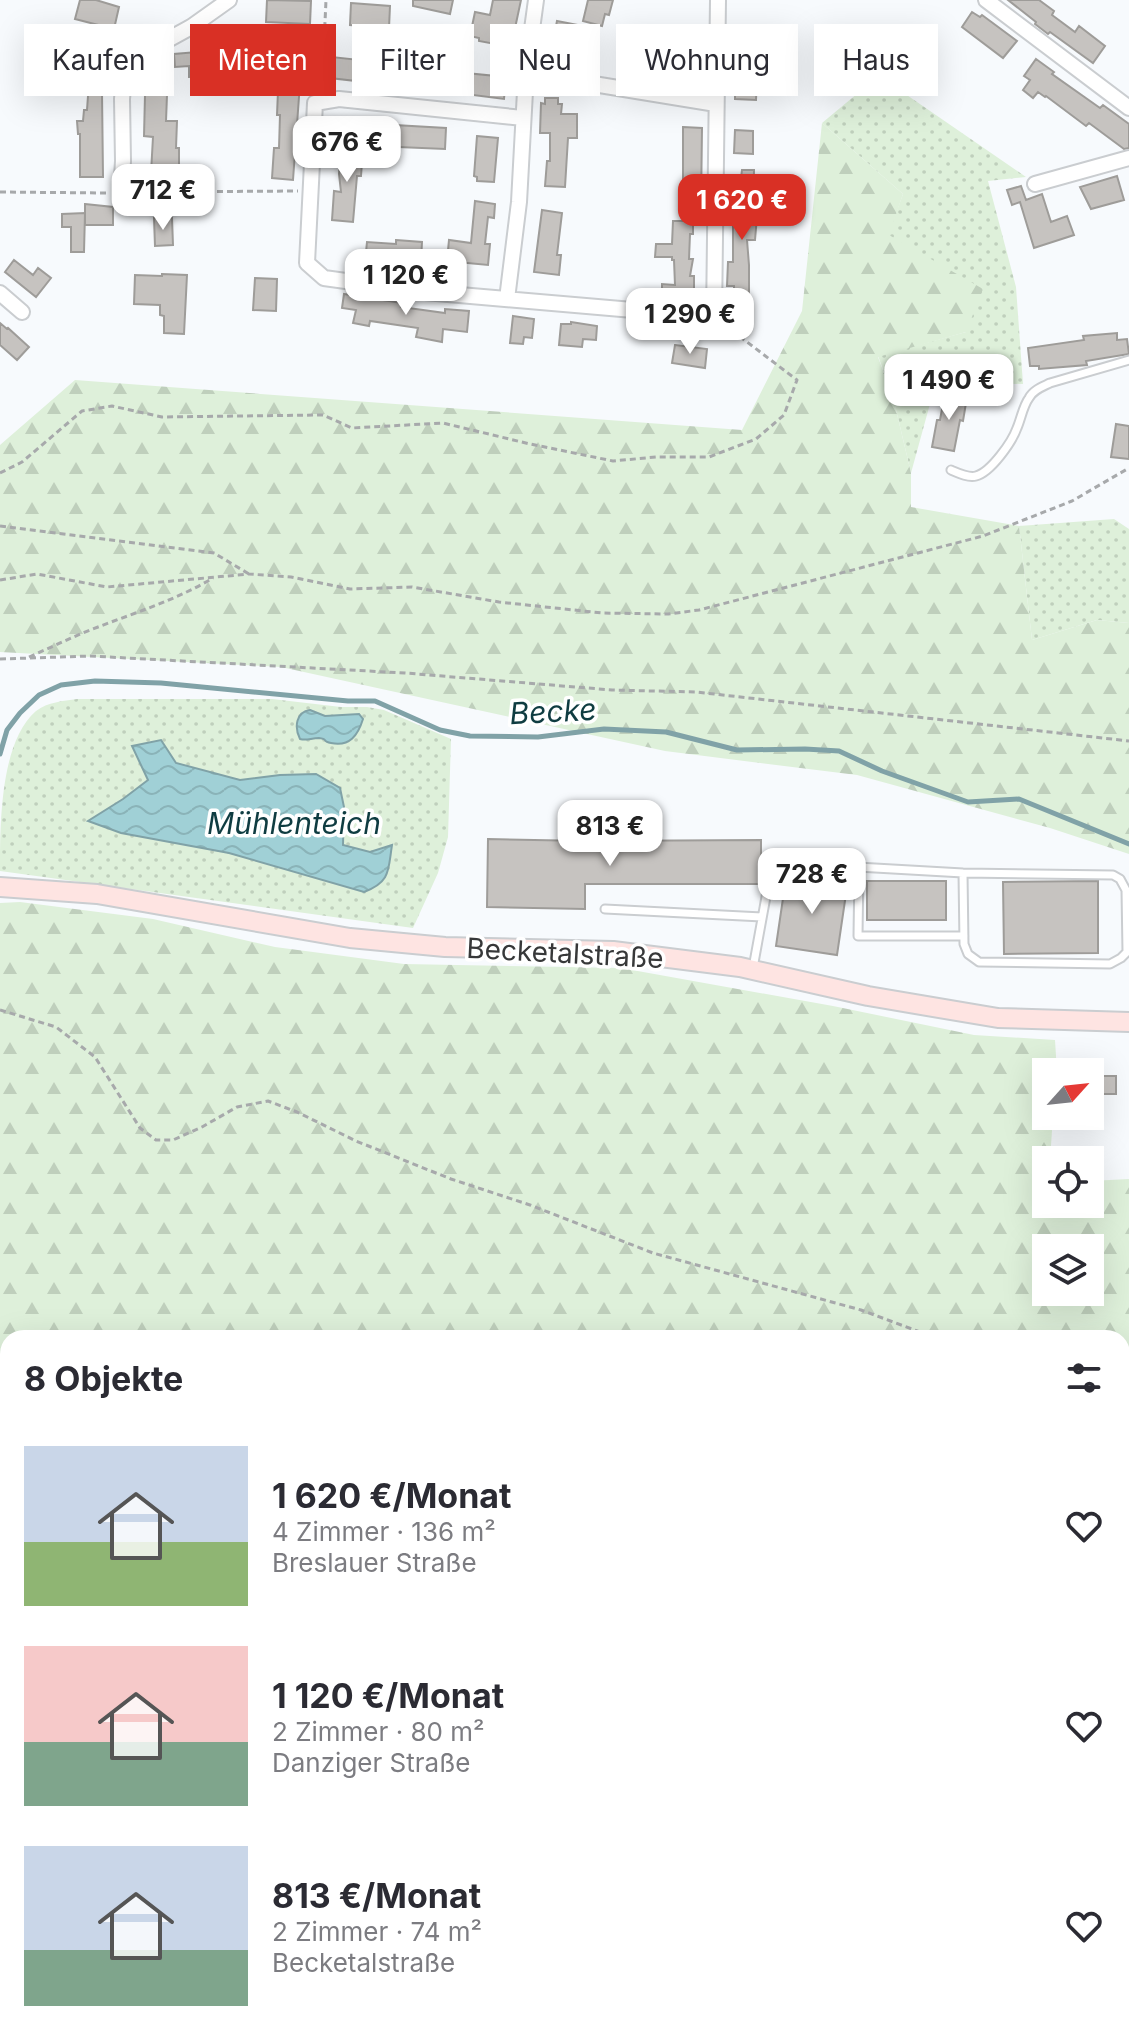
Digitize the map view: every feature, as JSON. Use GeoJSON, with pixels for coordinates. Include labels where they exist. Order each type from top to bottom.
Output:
{"type":"FeatureCollection","features":[{"type":"Feature","properties":{"kind":"main road","name":"Becketalstraße"},"geometry":{"type":"LineString","coordinates":[[0,887],[97,894],[350,938],[445,947],[613,951],[752,970],[868,996],[998,1018],[1129,1022]]}},
{"type":"Feature","properties":{"kind":"street"},"geometry":{"type":"LineString","coordinates":[[121,193],[124,77],[142,54],[191,27],[229,0]]}},
{"type":"Feature","properties":{"kind":"street"},"geometry":{"type":"LineString","coordinates":[[533,24],[536,0]]}},
{"type":"Feature","properties":{"kind":"street"},"geometry":{"type":"LineString","coordinates":[[523,118],[339,99],[319,102],[309,191],[307,263],[324,278],[425,292],[714,317],[718,0]]}},
{"type":"Feature","properties":{"kind":"street"},"geometry":{"type":"LineString","coordinates":[[986,0],[1129,108]]}},
{"type":"Feature","properties":{"kind":"street"},"geometry":{"type":"LineString","coordinates":[[600,85],[716,104]]}},
{"type":"Feature","properties":{"kind":"street"},"geometry":{"type":"LineString","coordinates":[[507,299],[519,202],[524,96]]}},
{"type":"Feature","properties":{"kind":"street"},"geometry":{"type":"LineString","coordinates":[[1035,184],[1129,158]]}},
{"type":"Feature","properties":{"kind":"street"},"geometry":{"type":"LineString","coordinates":[[0,293],[22,312]]}},
{"type":"Feature","properties":{"kind":"lane"},"geometry":{"type":"LineString","coordinates":[[951,470],[976,476],[989,468],[1012,439],[1029,397],[1039,388],[1129,360]]}},
{"type":"Feature","properties":{"kind":"lane"},"geometry":{"type":"LineString","coordinates":[[752,970],[770,875],[787,863],[963,873],[1113,875],[1120,879],[1126,890],[1127,952],[1110,964],[979,962],[968,954],[964,944],[963,873]]}},
{"type":"Feature","properties":{"kind":"lane"},"geometry":{"type":"LineString","coordinates":[[859,867],[858,936],[964,936]]}},
{"type":"Feature","properties":{"kind":"lane"},"geometry":{"type":"LineString","coordinates":[[605,909],[762,917]]}},
{"type":"Feature","properties":{"kind":"path"},"geometry":{"type":"LineString","coordinates":[[319,102],[326,0]]}},
{"type":"Feature","properties":{"kind":"path"},"geometry":{"type":"LineString","coordinates":[[0,192],[309,191]]}},
{"type":"Feature","properties":{"kind":"path"},"geometry":{"type":"LineString","coordinates":[[0,473],[22,462],[82,411],[112,406],[162,417],[323,415],[352,428],[443,423],[613,461],[709,457],[756,439],[784,415],[797,380],[714,317]]}},
{"type":"Feature","properties":{"kind":"path"},"geometry":{"type":"LineString","coordinates":[[0,580],[37,574],[107,587],[249,574],[291,577],[350,589],[412,587],[499,602],[602,613],[668,614],[699,610],[983,536],[1072,501],[1129,468]]}},
{"type":"Feature","properties":{"kind":"path"},"geometry":{"type":"LineString","coordinates":[[0,526],[214,553],[249,574]]}},
{"type":"Feature","properties":{"kind":"path"},"geometry":{"type":"LineString","coordinates":[[25,659],[97,627],[142,612],[215,577]]}},
{"type":"Feature","properties":{"kind":"path"},"geometry":{"type":"LineString","coordinates":[[0,659],[90,656],[405,673],[612,690],[696,692],[1129,741]]}},
{"type":"Feature","properties":{"kind":"path"},"geometry":{"type":"LineString","coordinates":[[0,1010],[56,1027],[95,1057],[140,1128],[156,1140],[173,1140],[237,1107],[268,1101],[451,1179],[530,1205],[653,1253],[861,1310],[915,1330]]}},
{"type":"Feature","properties":{"kind":"green space"},"geometry":{"type":"Polygon","coordinates":[[[854,96],[908,96],[1026,177],[988,181],[1016,287],[1023,384],[936,382],[911,473],[893,397],[878,356],[966,332],[888,235],[903,194],[822,123],[854,96]]]}},
{"type":"Feature","properties":{"kind":"green space"},"geometry":{"type":"Polygon","coordinates":[[[822,123],[903,194],[889,235],[983,289],[966,332],[878,357],[893,397],[911,473],[911,507],[1019,526],[1032,640],[1097,620],[1129,623],[1129,854],[1050,828],[857,775],[665,751],[281,667],[0,652],[0,445],[75,380],[742,430],[802,311],[822,123]]]}},
{"type":"Feature","properties":{"kind":"green space"},"geometry":{"type":"Polygon","coordinates":[[[1114,519],[1129,529],[1129,623],[1097,620],[1032,640],[1019,526],[1114,519]]]}},
{"type":"Feature","properties":{"kind":"green space"},"geometry":{"type":"Polygon","coordinates":[[[77,699],[272,699],[367,707],[384,710],[451,739],[448,837],[438,873],[413,928],[0,871],[4,785],[15,742],[36,711],[51,704],[77,699]]]}},
{"type":"Feature","properties":{"kind":"green space"},"geometry":{"type":"Polygon","coordinates":[[[20,902],[153,919],[275,947],[404,964],[621,968],[974,1035],[1055,1040],[1056,1058],[1032,1058],[1032,1130],[1052,1130],[1051,1146],[1032,1146],[1032,1218],[1104,1218],[1104,1180],[1129,1179],[1129,1330],[0,1330],[0,903],[20,902]]]}},
{"type":"Feature","properties":{"kind":"water"},"geometry":{"type":"Polygon","coordinates":[[[305,711],[325,716],[359,714],[363,719],[356,735],[343,743],[326,742],[319,738],[300,739],[298,721],[305,711]]]}},
{"type":"Feature","properties":{"kind":"water","name":"Mühlenteich"},"geometry":{"type":"Polygon","coordinates":[[[161,740],[176,763],[240,780],[316,774],[340,788],[344,807],[343,845],[370,852],[392,845],[384,879],[364,892],[229,853],[121,833],[88,821],[148,780],[132,746],[161,740]]]}},
{"type":"Feature","properties":{"kind":"building"},"geometry":{"type":"Polygon","coordinates":[[[80,0],[96,0],[119,7],[115,24],[94,24],[75,19],[80,0]]]}},
{"type":"Feature","properties":{"kind":"building"},"geometry":{"type":"Polygon","coordinates":[[[267,0],[311,1],[310,24],[266,22],[267,0]]]}},
{"type":"Feature","properties":{"kind":"building"},"geometry":{"type":"Polygon","coordinates":[[[413,0],[453,0],[450,14],[413,6],[413,0]]]}},
{"type":"Feature","properties":{"kind":"building"},"geometry":{"type":"Polygon","coordinates":[[[493,0],[521,0],[516,24],[490,24],[490,43],[479,41],[474,37],[475,12],[490,15],[493,0]]]}},
{"type":"Feature","properties":{"kind":"building"},"geometry":{"type":"Polygon","coordinates":[[[588,0],[613,0],[602,26],[583,21],[588,0]]]}},
{"type":"Feature","properties":{"kind":"building"},"geometry":{"type":"Polygon","coordinates":[[[1008,0],[1039,0],[1054,11],[1052,15],[1075,32],[1079,26],[1105,46],[1093,63],[1050,32],[1048,34],[1008,0]]]}},
{"type":"Feature","properties":{"kind":"building"},"geometry":{"type":"Polygon","coordinates":[[[351,3],[390,6],[389,24],[350,25],[351,3]]]}},
{"type":"Feature","properties":{"kind":"building"},"geometry":{"type":"Polygon","coordinates":[[[972,12],[980,17],[982,15],[1017,41],[1003,58],[962,27],[972,12]]]}},
{"type":"Feature","properties":{"kind":"building"},"geometry":{"type":"Polygon","coordinates":[[[190,53],[190,77],[189,66],[175,67],[174,54],[190,53]]]}},
{"type":"Feature","properties":{"kind":"building"},"geometry":{"type":"Polygon","coordinates":[[[336,57],[352,59],[352,81],[336,79],[336,57]]]}},
{"type":"Feature","properties":{"kind":"building"},"geometry":{"type":"Polygon","coordinates":[[[1036,59],[1100,108],[1103,105],[1129,124],[1129,148],[1124,149],[1089,123],[1086,126],[1046,96],[1038,92],[1033,98],[1023,90],[1030,80],[1024,76],[1036,59]]]}},
{"type":"Feature","properties":{"kind":"building"},"geometry":{"type":"Polygon","coordinates":[[[474,74],[490,75],[490,96],[504,96],[504,99],[474,95],[474,74]]]}},
{"type":"Feature","properties":{"kind":"building"},"geometry":{"type":"Polygon","coordinates":[[[88,96],[102,96],[103,177],[80,177],[77,121],[83,121],[84,110],[87,110],[88,96]]]}},
{"type":"Feature","properties":{"kind":"building"},"geometry":{"type":"Polygon","coordinates":[[[145,96],[167,96],[166,121],[177,121],[179,173],[151,173],[153,137],[144,136],[145,96]]]}},
{"type":"Feature","properties":{"kind":"building"},"geometry":{"type":"Polygon","coordinates":[[[278,96],[299,96],[293,180],[272,178],[274,148],[279,148],[280,115],[277,115],[278,96]]]}},
{"type":"Feature","properties":{"kind":"building"},"geometry":{"type":"Polygon","coordinates":[[[735,96],[756,96],[756,100],[735,99],[735,96]]]}},
{"type":"Feature","properties":{"kind":"building"},"geometry":{"type":"Polygon","coordinates":[[[545,98],[558,98],[558,104],[562,104],[561,114],[577,114],[577,138],[568,138],[565,187],[545,186],[547,161],[550,161],[550,133],[540,133],[541,103],[545,104],[545,98]]]}},
{"type":"Feature","properties":{"kind":"building"},"geometry":{"type":"Polygon","coordinates":[[[377,124],[446,128],[445,149],[375,146],[377,124]]]}},
{"type":"Feature","properties":{"kind":"building"},"geometry":{"type":"Polygon","coordinates":[[[683,127],[702,128],[701,206],[687,204],[688,190],[683,190],[683,127]]]}},
{"type":"Feature","properties":{"kind":"building"},"geometry":{"type":"Polygon","coordinates":[[[735,130],[753,131],[753,154],[734,153],[735,130]]]}},
{"type":"Feature","properties":{"kind":"building"},"geometry":{"type":"Polygon","coordinates":[[[477,136],[498,138],[494,182],[477,181],[474,176],[477,136]]]}},
{"type":"Feature","properties":{"kind":"building"},"geometry":{"type":"Polygon","coordinates":[[[341,146],[363,148],[353,222],[332,220],[334,191],[341,192],[341,146]]]}},
{"type":"Feature","properties":{"kind":"building"},"geometry":{"type":"Polygon","coordinates":[[[742,170],[754,170],[753,216],[757,216],[755,240],[747,240],[749,320],[734,320],[734,286],[727,286],[728,262],[733,262],[733,178],[741,178],[742,170]]]}},
{"type":"Feature","properties":{"kind":"building"},"geometry":{"type":"Polygon","coordinates":[[[1117,176],[1124,200],[1091,209],[1080,187],[1117,176]]]}},
{"type":"Feature","properties":{"kind":"building"},"geometry":{"type":"Polygon","coordinates":[[[1021,186],[1026,200],[1042,194],[1051,222],[1067,216],[1074,235],[1034,248],[1020,202],[1012,205],[1007,190],[1021,186]]]}},
{"type":"Feature","properties":{"kind":"building"},"geometry":{"type":"Polygon","coordinates":[[[475,201],[495,204],[494,218],[488,217],[485,244],[490,244],[488,265],[447,261],[449,240],[471,243],[475,201]]]}},
{"type":"Feature","properties":{"kind":"building"},"geometry":{"type":"Polygon","coordinates":[[[85,204],[113,207],[113,225],[85,225],[85,204]]]}},
{"type":"Feature","properties":{"kind":"building"},"geometry":{"type":"Polygon","coordinates":[[[542,210],[562,213],[557,255],[561,255],[559,275],[534,272],[542,210]]]}},
{"type":"Feature","properties":{"kind":"building"},"geometry":{"type":"Polygon","coordinates":[[[85,213],[84,252],[71,252],[71,227],[62,227],[62,214],[85,213]]]}},
{"type":"Feature","properties":{"kind":"building"},"geometry":{"type":"Polygon","coordinates":[[[154,218],[172,218],[173,245],[155,246],[154,218]]]}},
{"type":"Feature","properties":{"kind":"building"},"geometry":{"type":"Polygon","coordinates":[[[673,221],[693,221],[689,259],[693,259],[690,276],[694,276],[694,297],[662,298],[662,284],[675,285],[674,260],[672,257],[655,257],[656,244],[672,244],[673,221]]]}},
{"type":"Feature","properties":{"kind":"building"},"geometry":{"type":"Polygon","coordinates":[[[396,240],[422,242],[421,262],[365,262],[367,242],[396,244],[396,240]]]}},
{"type":"Feature","properties":{"kind":"building"},"geometry":{"type":"Polygon","coordinates":[[[14,260],[33,275],[38,268],[51,278],[36,297],[5,272],[14,260]]]}},
{"type":"Feature","properties":{"kind":"building"},"geometry":{"type":"Polygon","coordinates":[[[135,275],[187,275],[184,334],[164,333],[164,316],[160,315],[160,305],[134,304],[135,275]]]}},
{"type":"Feature","properties":{"kind":"building"},"geometry":{"type":"Polygon","coordinates":[[[255,278],[277,279],[276,311],[253,310],[255,278]]]}},
{"type":"Feature","properties":{"kind":"building"},"geometry":{"type":"Polygon","coordinates":[[[344,294],[445,313],[445,309],[469,311],[467,332],[443,329],[442,342],[416,337],[418,328],[370,321],[369,326],[353,323],[356,310],[342,308],[344,294]]]}},
{"type":"Feature","properties":{"kind":"building"},"geometry":{"type":"Polygon","coordinates":[[[513,316],[534,319],[532,338],[524,337],[523,344],[510,343],[513,316]]]}},
{"type":"Feature","properties":{"kind":"building"},"geometry":{"type":"Polygon","coordinates":[[[571,322],[597,326],[596,340],[583,339],[582,347],[559,345],[561,324],[571,322]]]}},
{"type":"Feature","properties":{"kind":"building"},"geometry":{"type":"Polygon","coordinates":[[[0,323],[29,347],[17,360],[0,345],[0,323]]]}},
{"type":"Feature","properties":{"kind":"building"},"geometry":{"type":"Polygon","coordinates":[[[1117,333],[1117,340],[1127,339],[1129,354],[1086,361],[1087,365],[1039,369],[1039,366],[1030,366],[1028,348],[1084,340],[1083,336],[1117,333]]]}},
{"type":"Feature","properties":{"kind":"building"},"geometry":{"type":"Polygon","coordinates":[[[675,345],[707,349],[705,368],[672,363],[675,345]]]}},
{"type":"Feature","properties":{"kind":"building"},"geometry":{"type":"Polygon","coordinates":[[[945,393],[967,397],[954,451],[932,447],[945,393]]]}},
{"type":"Feature","properties":{"kind":"building"},"geometry":{"type":"Polygon","coordinates":[[[1116,424],[1129,426],[1129,459],[1111,457],[1116,424]]]}},
{"type":"Feature","properties":{"kind":"building"},"geometry":{"type":"Polygon","coordinates":[[[488,839],[761,840],[761,884],[585,884],[585,909],[487,907],[488,839]]]}},
{"type":"Feature","properties":{"kind":"building"},"geometry":{"type":"Polygon","coordinates":[[[786,878],[847,887],[837,955],[776,946],[786,878]]]}},
{"type":"Feature","properties":{"kind":"building"},"geometry":{"type":"Polygon","coordinates":[[[867,881],[946,881],[946,920],[867,920],[867,881]]]}},
{"type":"Feature","properties":{"kind":"building"},"geometry":{"type":"Polygon","coordinates":[[[1098,881],[1098,953],[1004,954],[1003,882],[1098,881]]]}},
{"type":"Feature","properties":{"kind":"building"},"geometry":{"type":"Polygon","coordinates":[[[1104,1076],[1116,1076],[1116,1094],[1104,1094],[1104,1076]]]}},
{"type":"Feature","properties":{"kind":"waterway","name":"Becke"},"geometry":{"type":"LineString","coordinates":[[0,754],[7,730],[20,713],[39,695],[61,685],[95,681],[161,683],[375,701],[440,730],[470,736],[538,737],[604,729],[666,732],[737,750],[839,751],[882,771],[968,802],[1019,799],[1129,844]]}}]}
